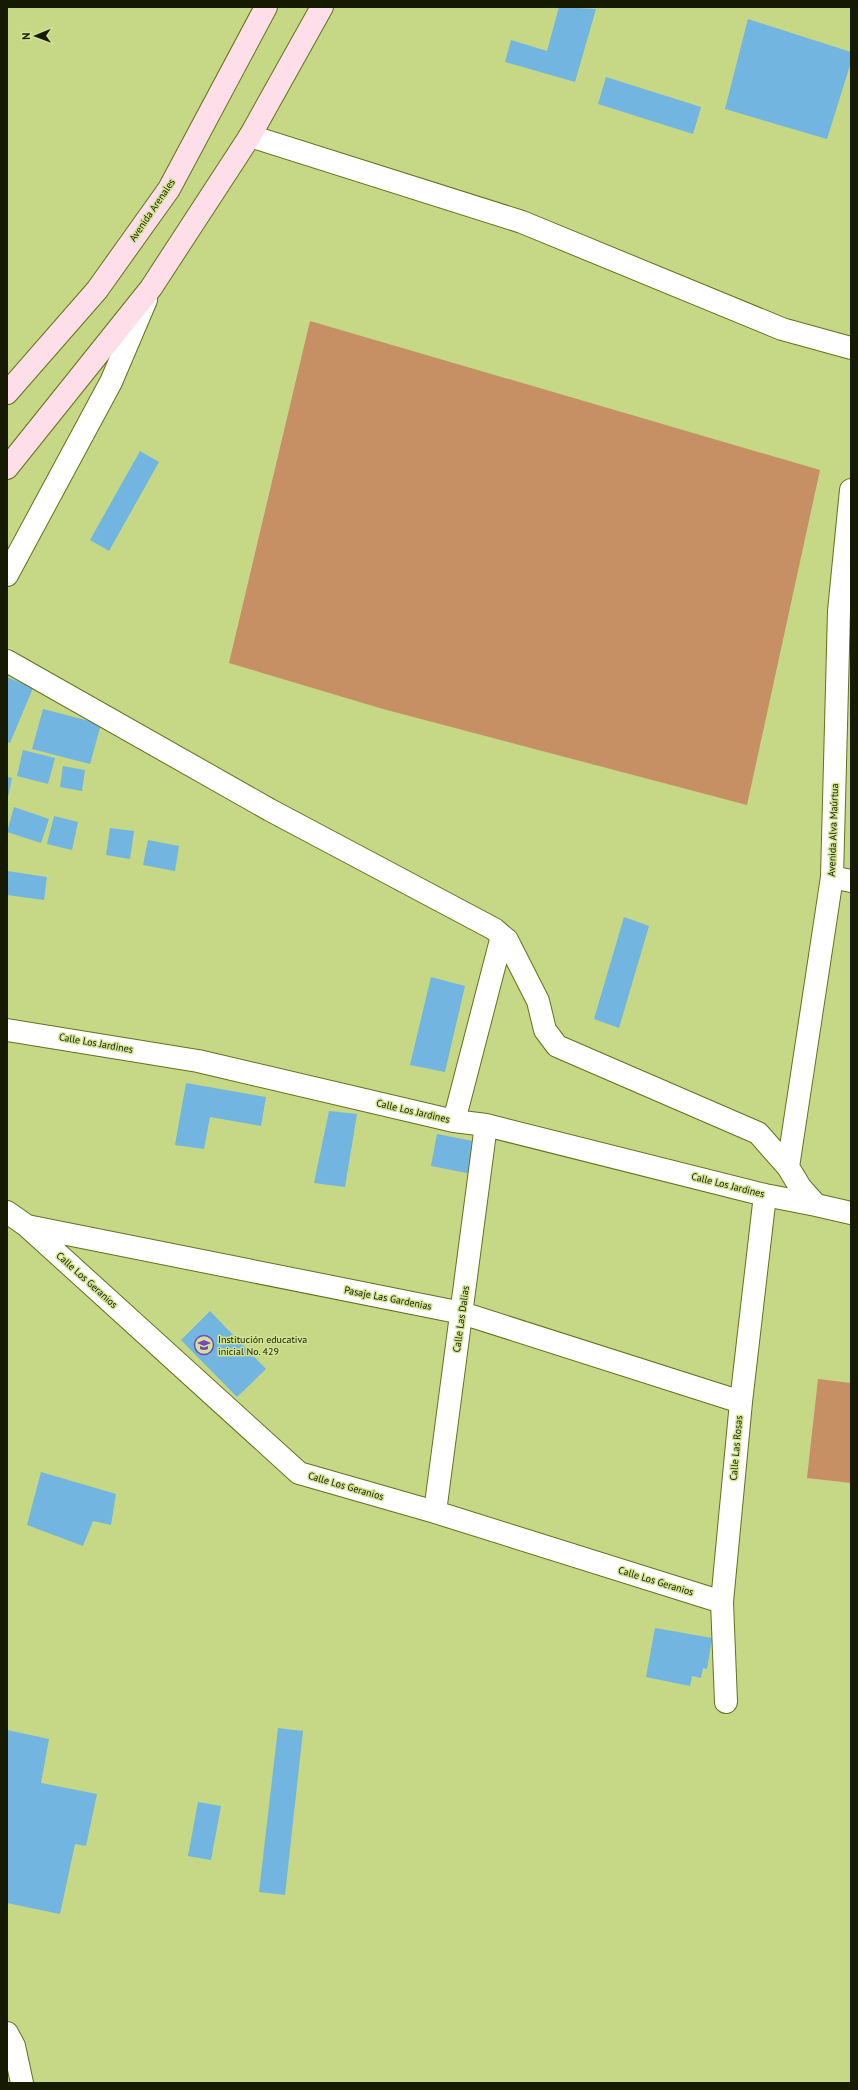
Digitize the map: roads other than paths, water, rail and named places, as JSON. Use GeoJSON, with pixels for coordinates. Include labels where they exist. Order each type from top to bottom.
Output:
{"type":"FeatureCollection","features":[{"type":"Feature","properties":{"kind":"main road","name":"Avenida Arenales"},"geometry":{"type":"LineString","coordinates":[[7,393],[97,290],[169,189],[266,7]]}},
{"type":"Feature","properties":{"kind":"main road"},"geometry":{"type":"LineString","coordinates":[[7,468],[151,288],[250,136],[322,7]]}},
{"type":"Feature","properties":{"kind":"street"},"geometry":{"type":"LineString","coordinates":[[250,136],[522,222],[782,329],[851,348]]}},
{"type":"Feature","properties":{"kind":"street"},"geometry":{"type":"LineString","coordinates":[[7,575],[111,382],[151,288]]}},
{"type":"Feature","properties":{"kind":"street","name":"Avenida Alva Maúrtua"},"geometry":{"type":"LineString","coordinates":[[788,1167],[841,879],[839,611],[851,490]]}},
{"type":"Feature","properties":{"kind":"street"},"geometry":{"type":"LineString","coordinates":[[7,661],[270,810],[494,929],[506,940],[538,1001],[545,1030],[557,1046],[758,1133],[788,1167],[800,1187],[816,1205]]}},
{"type":"Feature","properties":{"kind":"street"},"geometry":{"type":"LineString","coordinates":[[454,1121],[502,936]]}},
{"type":"Feature","properties":{"kind":"street","name":"Calle Los Jardines"},"geometry":{"type":"LineString","coordinates":[[7,1030],[198,1061],[454,1121],[486,1125],[765,1195],[851,1213]]}},
{"type":"Feature","properties":{"kind":"street","name":"Calle Las Dalias"},"geometry":{"type":"LineString","coordinates":[[435,1512],[486,1125]]}},
{"type":"Feature","properties":{"kind":"street","name":"Calle Las Rosas"},"geometry":{"type":"LineString","coordinates":[[726,1702],[722,1602],[741,1402],[765,1195]]}},
{"type":"Feature","properties":{"kind":"street","name":"Calle Los Geranios"},"geometry":{"type":"LineString","coordinates":[[7,1212],[27,1226],[299,1473],[435,1512],[722,1602]]}},
{"type":"Feature","properties":{"kind":"street","name":"Pasaje Las Gardenias"},"geometry":{"type":"LineString","coordinates":[[27,1226],[462,1313],[741,1402]]}},
{"type":"Feature","properties":{"kind":"street"},"geometry":{"type":"LineString","coordinates":[[7,2033],[14,2046],[22,2083]]}},
{"type":"Feature","properties":{"kind":"place","name":"Institución educativa inicial No. 429"},"geometry":{"type":"Point","coordinates":[204,1345]}}]}
